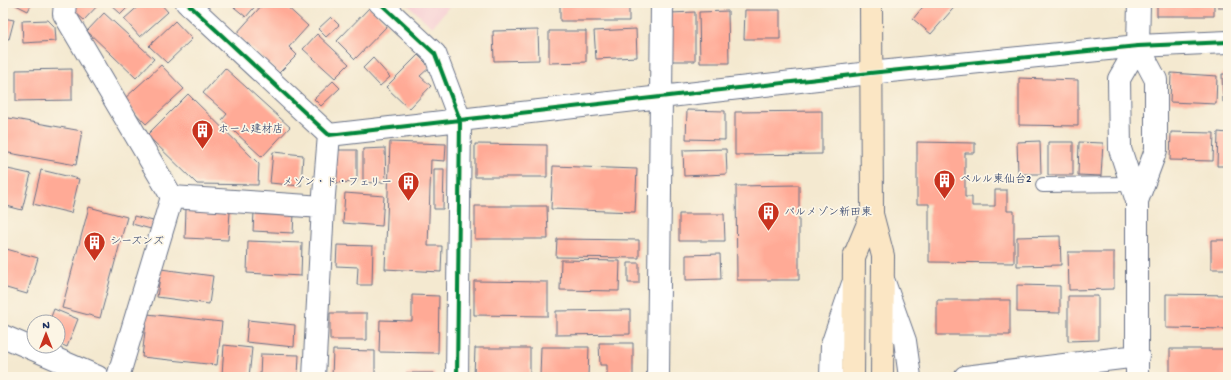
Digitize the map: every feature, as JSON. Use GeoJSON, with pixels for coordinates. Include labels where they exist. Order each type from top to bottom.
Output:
{"type":"FeatureCollection","features":[{"type":"Feature","properties":{"kind":"street"},"geometry":{"type":"LineString","coordinates":[[65,3],[64,14],[172,197],[118,377]]}},
{"type":"Feature","properties":{"kind":"street"},"geometry":{"type":"LineString","coordinates":[[187,3],[329,135],[870,73],[1138,46],[1228,42]]}},
{"type":"Feature","properties":{"kind":"street"},"geometry":{"type":"LineString","coordinates":[[380,3],[435,54],[460,120],[457,377]]}},
{"type":"Feature","properties":{"kind":"street"},"geometry":{"type":"LineString","coordinates":[[658,377],[662,3]]}},
{"type":"Feature","properties":{"kind":"street"},"geometry":{"type":"LineString","coordinates":[[871,3],[870,73],[872,214],[883,256],[882,377]]}},
{"type":"Feature","properties":{"kind":"street"},"geometry":{"type":"LineString","coordinates":[[965,377],[1137,367],[1134,193],[1120,149],[1119,79],[1138,46],[1139,3]]}},
{"type":"Feature","properties":{"kind":"street"},"geometry":{"type":"LineString","coordinates":[[1134,193],[1156,150],[1156,80],[1138,46]]}},
{"type":"Feature","properties":{"kind":"street"},"geometry":{"type":"LineString","coordinates":[[314,377],[323,207],[329,135]]}},
{"type":"Feature","properties":{"kind":"street"},"geometry":{"type":"LineString","coordinates":[[172,197],[323,207]]}},
{"type":"Feature","properties":{"kind":"street"},"geometry":{"type":"LineString","coordinates":[[853,377],[854,257],[872,214]]}},
{"type":"Feature","properties":{"kind":"street"},"geometry":{"type":"LineString","coordinates":[[831,377],[832,344],[854,280]]}},
{"type":"Feature","properties":{"kind":"street"},"geometry":{"type":"LineString","coordinates":[[883,280],[905,341],[910,377]]}},
{"type":"Feature","properties":{"kind":"street"},"geometry":{"type":"LineString","coordinates":[[3,336],[98,377]]}},
{"type":"Feature","properties":{"kind":"lane"},"geometry":{"type":"LineString","coordinates":[[1043,185],[1134,193]]}},
{"type":"Feature","properties":{"kind":"shaded area"},"geometry":{"type":"Polygon","coordinates":[[[406,3],[452,3],[432,27],[406,3]]]}},
{"type":"Feature","properties":{"kind":"building"},"geometry":{"type":"Polygon","coordinates":[[[12,3],[32,3],[28,11],[12,3]]]}},
{"type":"Feature","properties":{"kind":"building"},"geometry":{"type":"Polygon","coordinates":[[[71,3],[100,3],[84,20],[68,6],[71,3]]]}},
{"type":"Feature","properties":{"kind":"building"},"geometry":{"type":"Polygon","coordinates":[[[109,3],[132,3],[121,14],[109,3]]]}},
{"type":"Feature","properties":{"kind":"building"},"geometry":{"type":"Polygon","coordinates":[[[142,3],[160,3],[168,12],[140,37],[124,19],[142,3]]]}},
{"type":"Feature","properties":{"kind":"building"},"geometry":{"type":"Polygon","coordinates":[[[229,3],[258,3],[246,17],[229,3]]]}},
{"type":"Feature","properties":{"kind":"building"},"geometry":{"type":"Polygon","coordinates":[[[264,3],[283,3],[308,26],[289,47],[297,55],[279,73],[236,34],[264,3]]]}},
{"type":"Feature","properties":{"kind":"building"},"geometry":{"type":"Polygon","coordinates":[[[560,3],[629,3],[629,21],[560,21],[560,3]]]}},
{"type":"Feature","properties":{"kind":"building"},"geometry":{"type":"Polygon","coordinates":[[[926,3],[958,3],[931,34],[913,19],[926,3]]]}},
{"type":"Feature","properties":{"kind":"building"},"geometry":{"type":"Polygon","coordinates":[[[1157,3],[1214,3],[1214,16],[1157,16],[1157,3]]]}},
{"type":"Feature","properties":{"kind":"building"},"geometry":{"type":"Polygon","coordinates":[[[1219,3],[1228,3],[1228,8],[1219,8],[1219,3]]]}},
{"type":"Feature","properties":{"kind":"building"},"geometry":{"type":"Polygon","coordinates":[[[370,7],[388,25],[355,59],[337,41],[370,7]]]}},
{"type":"Feature","properties":{"kind":"building"},"geometry":{"type":"Polygon","coordinates":[[[745,10],[780,10],[780,39],[744,39],[745,10]]]}},
{"type":"Feature","properties":{"kind":"building"},"geometry":{"type":"Polygon","coordinates":[[[728,11],[729,63],[700,63],[699,12],[728,11]]]}},
{"type":"Feature","properties":{"kind":"building"},"geometry":{"type":"Polygon","coordinates":[[[695,12],[695,61],[671,61],[670,13],[695,12]]]}},
{"type":"Feature","properties":{"kind":"building"},"geometry":{"type":"Polygon","coordinates":[[[104,13],[154,59],[136,78],[87,31],[104,13]]]}},
{"type":"Feature","properties":{"kind":"building"},"geometry":{"type":"Polygon","coordinates":[[[331,17],[339,25],[326,37],[318,29],[331,17]]]}},
{"type":"Feature","properties":{"kind":"building"},"geometry":{"type":"Polygon","coordinates":[[[3,18],[14,20],[9,39],[3,38],[3,18]]]}},
{"type":"Feature","properties":{"kind":"building"},"geometry":{"type":"Polygon","coordinates":[[[48,20],[55,27],[56,41],[23,43],[22,21],[48,20]]]}},
{"type":"Feature","properties":{"kind":"building"},"geometry":{"type":"Polygon","coordinates":[[[175,21],[192,39],[167,63],[149,46],[175,21]]]}},
{"type":"Feature","properties":{"kind":"building"},"geometry":{"type":"Polygon","coordinates":[[[636,29],[637,57],[596,59],[594,31],[636,29]]]}},
{"type":"Feature","properties":{"kind":"building"},"geometry":{"type":"Polygon","coordinates":[[[538,30],[539,60],[494,61],[493,31],[538,30]]]}},
{"type":"Feature","properties":{"kind":"building"},"geometry":{"type":"Polygon","coordinates":[[[549,31],[586,31],[586,62],[549,63],[549,31]]]}},
{"type":"Feature","properties":{"kind":"building"},"geometry":{"type":"Polygon","coordinates":[[[317,34],[349,64],[335,78],[303,49],[317,34]]]}},
{"type":"Feature","properties":{"kind":"building"},"geometry":{"type":"Polygon","coordinates":[[[418,55],[430,67],[420,76],[431,86],[409,109],[386,87],[418,55]]]}},
{"type":"Feature","properties":{"kind":"building"},"geometry":{"type":"Polygon","coordinates":[[[373,58],[390,77],[380,86],[363,68],[373,58]]]}},
{"type":"Feature","properties":{"kind":"building"},"geometry":{"type":"Polygon","coordinates":[[[161,65],[184,89],[146,124],[123,100],[161,65]]]}},
{"type":"Feature","properties":{"kind":"building"},"geometry":{"type":"Polygon","coordinates":[[[225,68],[290,127],[262,157],[222,120],[227,114],[203,93],[225,68]]]}},
{"type":"Feature","properties":{"kind":"building"},"geometry":{"type":"Polygon","coordinates":[[[72,69],[72,100],[16,101],[16,70],[72,69]]]}},
{"type":"Feature","properties":{"kind":"building"},"geometry":{"type":"Polygon","coordinates":[[[1171,73],[1217,76],[1216,104],[1170,102],[1171,73]]]}},
{"type":"Feature","properties":{"kind":"building"},"geometry":{"type":"Polygon","coordinates":[[[1222,74],[1228,74],[1228,102],[1223,102],[1222,74]]]}},
{"type":"Feature","properties":{"kind":"building"},"geometry":{"type":"Polygon","coordinates":[[[1019,78],[1078,80],[1078,126],[1019,125],[1019,78]]]}},
{"type":"Feature","properties":{"kind":"building"},"geometry":{"type":"Polygon","coordinates":[[[333,81],[340,88],[321,106],[314,99],[333,81]]]}},
{"type":"Feature","properties":{"kind":"building","name":"ホーム建材店"},"geometry":{"type":"Polygon","coordinates":[[[188,94],[259,164],[258,185],[197,184],[147,135],[188,94]]]}},
{"type":"Feature","properties":{"kind":"building"},"geometry":{"type":"Polygon","coordinates":[[[687,110],[725,111],[725,140],[686,139],[687,110]]]}},
{"type":"Feature","properties":{"kind":"building"},"geometry":{"type":"Polygon","coordinates":[[[822,111],[822,154],[735,155],[735,112],[822,111]]]}},
{"type":"Feature","properties":{"kind":"building"},"geometry":{"type":"Polygon","coordinates":[[[3,117],[82,131],[76,165],[3,152],[3,117]]]}},
{"type":"Feature","properties":{"kind":"building"},"geometry":{"type":"Polygon","coordinates":[[[1171,132],[1214,133],[1213,161],[1170,160],[1171,132]]]}},
{"type":"Feature","properties":{"kind":"building"},"geometry":{"type":"Polygon","coordinates":[[[1218,132],[1228,133],[1228,166],[1217,166],[1218,132]]]}},
{"type":"Feature","properties":{"kind":"building"},"geometry":{"type":"Polygon","coordinates":[[[1040,141],[1041,174],[1018,174],[1017,142],[1040,141]]]}},
{"type":"Feature","properties":{"kind":"building","name":"メゾン・ド・フェリー"},"geometry":{"type":"Polygon","coordinates":[[[390,142],[446,144],[445,161],[431,160],[428,246],[442,246],[441,272],[385,269],[390,142]]]}},
{"type":"Feature","properties":{"kind":"building","name":"ペルル東仙台2"},"geometry":{"type":"Polygon","coordinates":[[[917,142],[975,143],[975,153],[965,153],[965,197],[972,197],[972,206],[995,206],[995,190],[1007,190],[1007,211],[1014,211],[1014,263],[929,262],[929,204],[917,204],[917,142]]]}},
{"type":"Feature","properties":{"kind":"building"},"geometry":{"type":"Polygon","coordinates":[[[1048,142],[1073,142],[1073,175],[1048,175],[1048,142]]]}},
{"type":"Feature","properties":{"kind":"building"},"geometry":{"type":"Polygon","coordinates":[[[1079,142],[1103,143],[1101,176],[1078,175],[1079,142]]]}},
{"type":"Feature","properties":{"kind":"building"},"geometry":{"type":"Polygon","coordinates":[[[475,144],[547,145],[547,177],[475,177],[475,144]]]}},
{"type":"Feature","properties":{"kind":"building"},"geometry":{"type":"Polygon","coordinates":[[[385,148],[386,182],[363,183],[363,149],[385,148]]]}},
{"type":"Feature","properties":{"kind":"building"},"geometry":{"type":"Polygon","coordinates":[[[726,149],[727,174],[684,176],[683,150],[726,149]]]}},
{"type":"Feature","properties":{"kind":"building"},"geometry":{"type":"Polygon","coordinates":[[[335,150],[357,150],[357,182],[335,183],[335,150]]]}},
{"type":"Feature","properties":{"kind":"building"},"geometry":{"type":"Polygon","coordinates":[[[273,152],[303,155],[301,186],[270,183],[273,152]]]}},
{"type":"Feature","properties":{"kind":"building"},"geometry":{"type":"Polygon","coordinates":[[[553,166],[637,169],[635,212],[551,209],[553,166]]]}},
{"type":"Feature","properties":{"kind":"building"},"geometry":{"type":"Polygon","coordinates":[[[3,168],[31,174],[22,210],[3,205],[3,168]]]}},
{"type":"Feature","properties":{"kind":"building"},"geometry":{"type":"Polygon","coordinates":[[[434,169],[444,169],[443,209],[434,209],[434,169]]]}},
{"type":"Feature","properties":{"kind":"building"},"geometry":{"type":"Polygon","coordinates":[[[41,170],[79,179],[71,213],[33,204],[41,170]]]}},
{"type":"Feature","properties":{"kind":"building","name":"パルメゾン新田東"},"geometry":{"type":"Polygon","coordinates":[[[799,185],[799,280],[737,280],[736,186],[799,185]]]}},
{"type":"Feature","properties":{"kind":"building"},"geometry":{"type":"Polygon","coordinates":[[[345,193],[384,196],[382,226],[343,223],[345,193]]]}},
{"type":"Feature","properties":{"kind":"building"},"geometry":{"type":"Polygon","coordinates":[[[475,206],[547,206],[548,239],[475,239],[475,206]]]}},
{"type":"Feature","properties":{"kind":"building","name":"シーズンズ"},"geometry":{"type":"Polygon","coordinates":[[[89,207],[127,217],[100,318],[62,308],[89,207]]]}},
{"type":"Feature","properties":{"kind":"building"},"geometry":{"type":"Polygon","coordinates":[[[186,209],[230,212],[228,240],[185,238],[186,209]]]}},
{"type":"Feature","properties":{"kind":"building"},"geometry":{"type":"Polygon","coordinates":[[[254,212],[294,214],[293,233],[253,231],[254,212]]]}},
{"type":"Feature","properties":{"kind":"building"},"geometry":{"type":"Polygon","coordinates":[[[679,214],[724,214],[725,241],[679,241],[679,214]]]}},
{"type":"Feature","properties":{"kind":"building"},"geometry":{"type":"Polygon","coordinates":[[[134,216],[153,221],[151,229],[132,224],[134,216]]]}},
{"type":"Feature","properties":{"kind":"building"},"geometry":{"type":"Polygon","coordinates":[[[1060,236],[1061,265],[1017,266],[1017,237],[1060,236]]]}},
{"type":"Feature","properties":{"kind":"building"},"geometry":{"type":"Polygon","coordinates":[[[557,239],[639,240],[639,258],[556,257],[557,239]]]}},
{"type":"Feature","properties":{"kind":"building"},"geometry":{"type":"Polygon","coordinates":[[[1211,240],[1228,240],[1228,269],[1211,269],[1211,240]]]}},
{"type":"Feature","properties":{"kind":"building"},"geometry":{"type":"Polygon","coordinates":[[[248,241],[302,243],[301,276],[247,273],[248,241]]]}},
{"type":"Feature","properties":{"kind":"building"},"geometry":{"type":"Polygon","coordinates":[[[337,245],[373,246],[372,285],[357,285],[358,267],[336,266],[337,245]]]}},
{"type":"Feature","properties":{"kind":"building"},"geometry":{"type":"Polygon","coordinates":[[[3,248],[38,258],[27,294],[3,287],[3,248]]]}},
{"type":"Feature","properties":{"kind":"building"},"geometry":{"type":"Polygon","coordinates":[[[1068,252],[1114,252],[1114,289],[1069,290],[1068,252]]]}},
{"type":"Feature","properties":{"kind":"building"},"geometry":{"type":"Polygon","coordinates":[[[720,254],[721,279],[686,280],[686,255],[720,254]]]}},
{"type":"Feature","properties":{"kind":"building"},"geometry":{"type":"Polygon","coordinates":[[[561,260],[620,261],[619,291],[560,290],[561,260]]]}},
{"type":"Feature","properties":{"kind":"building"},"geometry":{"type":"Polygon","coordinates":[[[628,263],[639,263],[639,283],[628,283],[628,263]]]}},
{"type":"Feature","properties":{"kind":"building"},"geometry":{"type":"Polygon","coordinates":[[[161,269],[213,276],[209,304],[157,297],[161,269]]]}},
{"type":"Feature","properties":{"kind":"building"},"geometry":{"type":"Polygon","coordinates":[[[474,281],[548,282],[548,316],[474,315],[474,281]]]}},
{"type":"Feature","properties":{"kind":"building"},"geometry":{"type":"Polygon","coordinates":[[[1017,285],[1060,286],[1060,313],[1017,312],[1017,285]]]}},
{"type":"Feature","properties":{"kind":"building"},"geometry":{"type":"Polygon","coordinates":[[[1166,294],[1228,295],[1228,329],[1166,328],[1166,294]]]}},
{"type":"Feature","properties":{"kind":"building"},"geometry":{"type":"Polygon","coordinates":[[[412,295],[439,296],[438,353],[379,352],[380,320],[412,321],[412,295]]]}},
{"type":"Feature","properties":{"kind":"building"},"geometry":{"type":"Polygon","coordinates":[[[1068,296],[1098,296],[1098,340],[1068,341],[1068,296]]]}},
{"type":"Feature","properties":{"kind":"building"},"geometry":{"type":"Polygon","coordinates":[[[937,300],[1010,300],[1010,335],[937,335],[937,300]]]}},
{"type":"Feature","properties":{"kind":"building"},"geometry":{"type":"Polygon","coordinates":[[[54,309],[66,314],[52,314],[54,309]]]}},
{"type":"Feature","properties":{"kind":"building"},"geometry":{"type":"Polygon","coordinates":[[[630,310],[630,334],[556,335],[556,311],[630,310]]]}},
{"type":"Feature","properties":{"kind":"building"},"geometry":{"type":"Polygon","coordinates":[[[330,313],[367,313],[367,340],[330,340],[330,313]]]}},
{"type":"Feature","properties":{"kind":"building"},"geometry":{"type":"Polygon","coordinates":[[[66,314],[78,319],[66,347],[66,314]]]}},
{"type":"Feature","properties":{"kind":"building"},"geometry":{"type":"Polygon","coordinates":[[[147,314],[222,322],[217,365],[142,357],[147,314]]]}},
{"type":"Feature","properties":{"kind":"building"},"geometry":{"type":"Polygon","coordinates":[[[248,320],[295,325],[294,347],[246,342],[248,320]]]}},
{"type":"Feature","properties":{"kind":"building"},"geometry":{"type":"Polygon","coordinates":[[[599,343],[633,343],[633,377],[607,377],[607,365],[600,365],[599,343]]]}},
{"type":"Feature","properties":{"kind":"building"},"geometry":{"type":"Polygon","coordinates":[[[224,345],[252,348],[249,377],[222,375],[224,345]]]}},
{"type":"Feature","properties":{"kind":"building"},"geometry":{"type":"Polygon","coordinates":[[[541,347],[589,347],[588,377],[540,377],[541,347]]]}},
{"type":"Feature","properties":{"kind":"building"},"geometry":{"type":"Polygon","coordinates":[[[475,348],[530,348],[530,377],[474,377],[475,348]]]}},
{"type":"Feature","properties":{"kind":"building"},"geometry":{"type":"Polygon","coordinates":[[[1170,349],[1228,349],[1228,377],[1170,377],[1170,349]]]}},
{"type":"Feature","properties":{"kind":"building"},"geometry":{"type":"Polygon","coordinates":[[[333,350],[375,351],[375,377],[332,377],[333,350]]]}},
{"type":"Feature","properties":{"kind":"building"},"geometry":{"type":"Polygon","coordinates":[[[261,354],[299,355],[298,377],[260,375],[261,354]]]}},
{"type":"Feature","properties":{"kind":"building"},"geometry":{"type":"Polygon","coordinates":[[[406,373],[434,373],[435,377],[406,377],[406,373]]]}},
{"type":"Feature","properties":{"kind":"cycle path"},"geometry":{"type":"LineString","coordinates":[[187,3],[329,135],[460,120],[457,377]]}},
{"type":"Feature","properties":{"kind":"cycle path"},"geometry":{"type":"LineString","coordinates":[[380,3],[435,54],[460,120],[870,73],[1138,46],[1228,42]]}},
{"type":"Feature","properties":{"kind":"place","name":"ホーム建材店"},"geometry":{"type":"Point","coordinates":[203,150]}},
{"type":"Feature","properties":{"kind":"place","name":"ペルル東仙台2"},"geometry":{"type":"Point","coordinates":[944,200]}},
{"type":"Feature","properties":{"kind":"place","name":"メゾン・ド・フェリー"},"geometry":{"type":"Point","coordinates":[408,202]}},
{"type":"Feature","properties":{"kind":"place","name":"パルメゾン新田東"},"geometry":{"type":"Point","coordinates":[768,232]}},
{"type":"Feature","properties":{"kind":"place","name":"シーズンズ"},"geometry":{"type":"Point","coordinates":[95,262]}}]}
